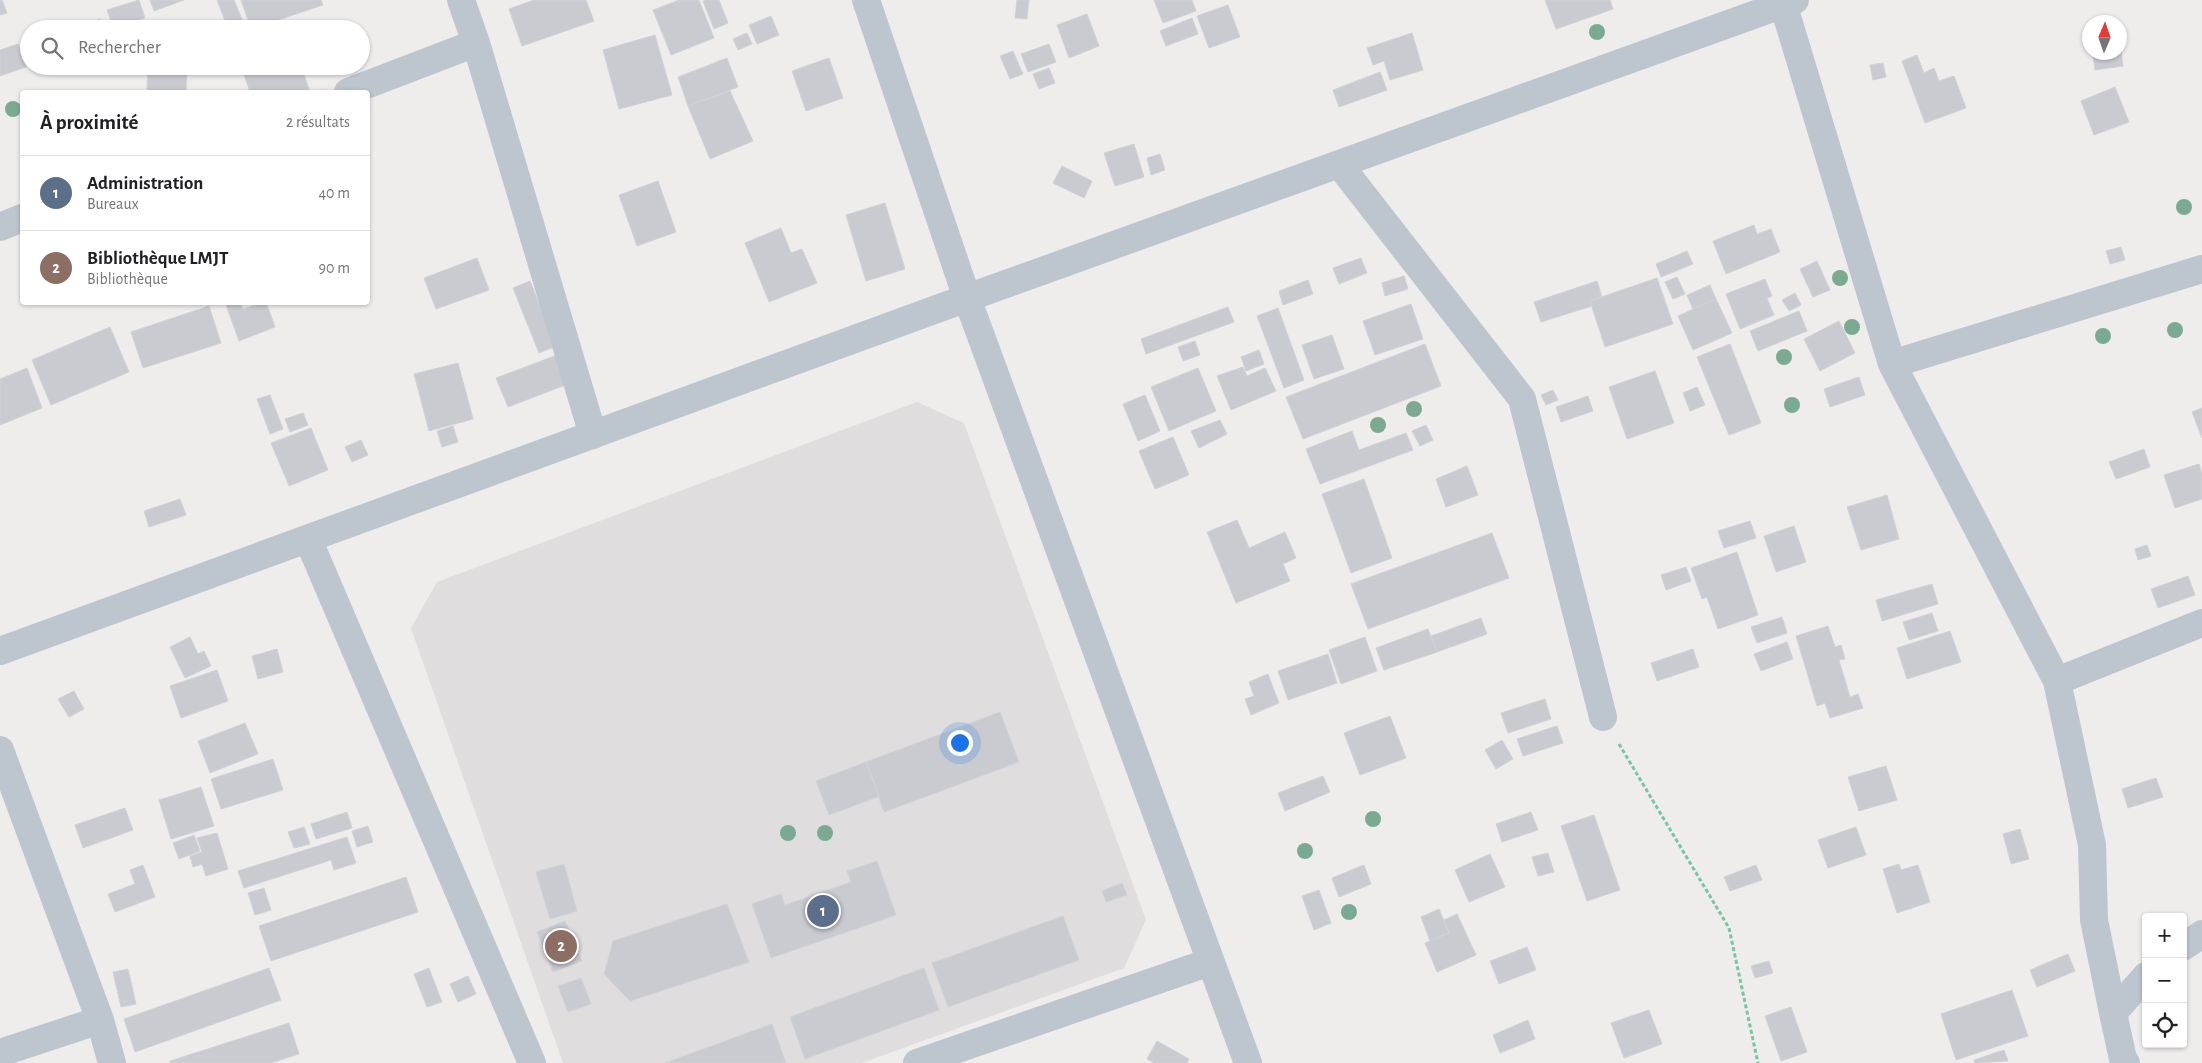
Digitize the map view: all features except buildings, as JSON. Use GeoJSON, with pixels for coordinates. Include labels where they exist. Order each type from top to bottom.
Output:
{"type":"FeatureCollection","features":[{"type":"Feature","properties":{"kind":"street"},"geometry":{"type":"LineString","coordinates":[[461,0],[476,43],[593,435]]}},
{"type":"Feature","properties":{"kind":"street"},"geometry":{"type":"LineString","coordinates":[[866,0],[967,298],[1248,1063]]}},
{"type":"Feature","properties":{"kind":"street"},"geometry":{"type":"LineString","coordinates":[[0,651],[1787,1],[1892,364],[2057,681],[2092,845],[2094,920],[2121,1062]]}},
{"type":"Feature","properties":{"kind":"street"},"geometry":{"type":"LineString","coordinates":[[353,90],[476,43]]}},
{"type":"Feature","properties":{"kind":"street"},"geometry":{"type":"LineString","coordinates":[[1339,164],[1522,399],[1603,718]]}},
{"type":"Feature","properties":{"kind":"street"},"geometry":{"type":"LineString","coordinates":[[0,226],[20,219]]}},
{"type":"Feature","properties":{"kind":"street"},"geometry":{"type":"LineString","coordinates":[[1892,364],[2202,269]]}},
{"type":"Feature","properties":{"kind":"street"},"geometry":{"type":"LineString","coordinates":[[308,539],[532,1063]]}},
{"type":"Feature","properties":{"kind":"street"},"geometry":{"type":"LineString","coordinates":[[2057,681],[2202,623]]}},
{"type":"Feature","properties":{"kind":"street"},"geometry":{"type":"LineString","coordinates":[[0,750],[100,1020],[112,1063]]}},
{"type":"Feature","properties":{"kind":"street"},"geometry":{"type":"LineString","coordinates":[[2187,944],[2202,934]]}},
{"type":"Feature","properties":{"kind":"street"},"geometry":{"type":"LineString","coordinates":[[916,1063],[1210,962]]}},
{"type":"Feature","properties":{"kind":"street"},"geometry":{"type":"LineString","coordinates":[[2113,1013],[2142,980]]}},
{"type":"Feature","properties":{"kind":"street"},"geometry":{"type":"LineString","coordinates":[[0,1053],[100,1020]]}},
{"type":"Feature","properties":{"kind":"path"},"geometry":{"type":"LineString","coordinates":[[1603,718],[1729,928],[1758,1063]]}},
{"type":"Feature","properties":{"kind":"shaded area"},"geometry":{"type":"Polygon","coordinates":[[[917,402],[964,423],[1146,920],[1124,968],[862,1063],[563,1063],[411,628],[437,582],[917,402]]]}},
{"type":"Feature","properties":{"kind":"place","name":"Administration"},"geometry":{"type":"Point","coordinates":[823,911]}},
{"type":"Feature","properties":{"kind":"place","name":"Bibliothèque LMJT"},"geometry":{"type":"Point","coordinates":[561,946]}}]}
